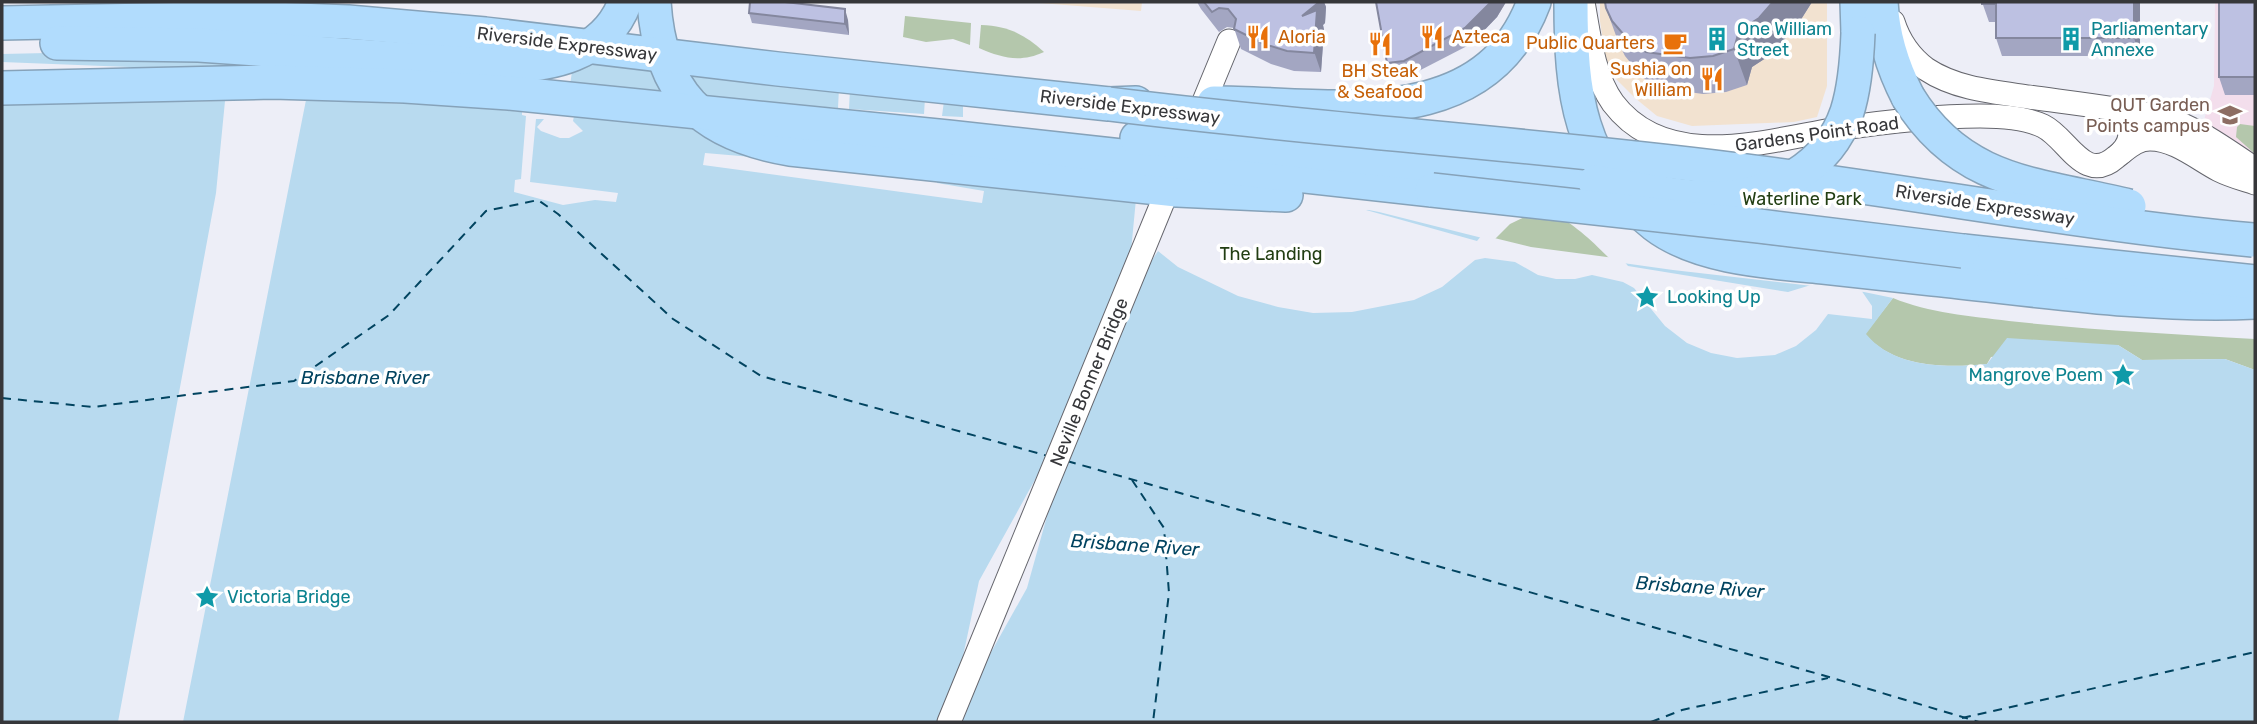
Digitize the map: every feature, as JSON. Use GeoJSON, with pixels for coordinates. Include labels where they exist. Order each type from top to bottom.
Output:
{"type":"FeatureCollection","features":[{"type":"Feature","properties":{"kind":"highway"},"geometry":{"type":"LineString","coordinates":[[127,2],[248,18]]}},
{"type":"Feature","properties":{"kind":"highway"},"geometry":{"type":"LineString","coordinates":[[2,45],[199,45],[498,66],[534,65],[561,60],[586,48],[608,30],[625,2]]}},
{"type":"Feature","properties":{"kind":"highway"},"geometry":{"type":"LineString","coordinates":[[654,2],[659,44],[672,78],[697,110],[720,128],[777,147],[1177,190],[1339,196],[1432,190]]}},
{"type":"Feature","properties":{"kind":"highway"},"geometry":{"type":"LineString","coordinates":[[1571,2],[1577,94],[1588,140],[1616,187],[1650,220],[1672,235],[1699,247],[1781,263],[2130,298],[2255,302]]}},
{"type":"Feature","properties":{"kind":"highway"},"geometry":{"type":"LineString","coordinates":[[1881,2],[1887,44],[1896,74],[1908,97],[1943,140],[1968,159],[1992,172],[2029,185],[2137,207],[2254,240]]}},
{"type":"Feature","properties":{"kind":"highway"},"geometry":{"type":"LineString","coordinates":[[1109,104],[1227,103],[1346,107],[1420,100],[1448,92],[1480,74],[1502,55],[1527,16]]}},
{"type":"Feature","properties":{"kind":"highway"},"geometry":{"type":"LineString","coordinates":[[948,137],[1067,134],[1238,145],[1561,178],[1687,195],[1727,197],[1782,184],[1800,174],[1825,151],[1841,126],[1849,106],[1855,74],[1857,17]]}},
{"type":"Feature","properties":{"kind":"highway","name":"Riverside Expressway"},"geometry":{"type":"LineString","coordinates":[[2,23],[248,18],[348,22],[485,34],[1208,116],[1531,146],[1730,168],[2138,229],[2254,240]]}},
{"type":"Feature","properties":{"kind":"highway"},"geometry":{"type":"LineString","coordinates":[[2,69],[61,70],[105,85]]}},
{"type":"Feature","properties":{"kind":"highway"},"geometry":{"type":"LineString","coordinates":[[2,88],[273,82],[405,86],[509,93],[948,137],[2255,282]]}},
{"type":"Feature","properties":{"kind":"street","name":"Gardens Point Road"},"geometry":{"type":"LineString","coordinates":[[1583,2],[1597,68],[1613,103],[1639,127],[1674,143],[1723,147],[1884,123],[1980,116],[2021,120],[2042,126],[2056,135],[2078,159],[2091,165],[2105,164],[2137,142],[2147,139],[2180,148],[2223,172],[2255,183]]}},
{"type":"Feature","properties":{"kind":"street"},"geometry":{"type":"LineString","coordinates":[[1888,2],[1895,27],[1907,50],[1919,63],[1943,78],[1990,91],[2162,117],[2206,136],[2255,169]]}},
{"type":"Feature","properties":{"kind":"street","name":"Neville Bonner Bridge"},"geometry":{"type":"LineString","coordinates":[[949,722],[1229,41]]}},
{"type":"Feature","properties":{"kind":"street"},"geometry":{"type":"LineString","coordinates":[[2116,109],[2126,116],[2131,129],[2129,140],[2121,153]]}},
{"type":"Feature","properties":{"kind":"shaded area"},"geometry":{"type":"Polygon","coordinates":[[[1027,2],[1142,2],[1141,11],[1027,2]]]}},
{"type":"Feature","properties":{"kind":"shaded area"},"geometry":{"type":"Polygon","coordinates":[[[1600,2],[1827,2],[1827,86],[1817,117],[1794,122],[1692,126],[1657,116],[1613,76],[1605,55],[1600,2]]]}},
{"type":"Feature","properties":{"kind":"shaded area","name":"QUT Garden Points campus"},"geometry":{"type":"Polygon","coordinates":[[[2215,2],[2255,2],[2255,178],[2197,144],[2214,86],[2215,2]]]}},
{"type":"Feature","properties":{"kind":"green space"},"geometry":{"type":"Polygon","coordinates":[[[905,16],[971,23],[970,45],[953,39],[926,42],[903,37],[905,16]]]}},
{"type":"Feature","properties":{"kind":"green space"},"geometry":{"type":"Polygon","coordinates":[[[981,25],[1015,32],[1044,52],[1011,58],[979,48],[981,25]]]}},
{"type":"Feature","properties":{"kind":"green space"},"geometry":{"type":"Polygon","coordinates":[[[2240,124],[2255,126],[2255,154],[2236,137],[2240,124]]]}},
{"type":"Feature","properties":{"kind":"green space"},"geometry":{"type":"Polygon","coordinates":[[[1533,213],[1553,214],[1563,219],[1590,240],[1620,270],[1491,243],[1510,224],[1533,213]]]}},
{"type":"Feature","properties":{"kind":"green space"},"geometry":{"type":"Polygon","coordinates":[[[1893,298],[1935,311],[2009,321],[2255,339],[2255,370],[2225,359],[2142,360],[2118,345],[1991,357],[1987,364],[1955,366],[1922,363],[1891,354],[1865,334],[1893,298]]]}},
{"type":"Feature","properties":{"kind":"water","name":"Brisbane River"},"geometry":{"type":"Polygon","coordinates":[[[2,28],[339,28],[1050,108],[1268,190],[1379,212],[1530,250],[1864,292],[1893,298],[1866,334],[1891,354],[1922,363],[1955,366],[1987,364],[2007,338],[2118,345],[2142,360],[2225,359],[2255,370],[2255,722],[2,722],[2,28]]]}},
{"type":"Feature","properties":{"kind":"pier"},"geometry":{"type":"Polygon","coordinates":[[[2,24],[339,25],[1050,105],[1183,150],[1269,186],[1381,209],[1366,210],[1477,241],[1482,235],[1531,247],[1622,259],[1628,266],[1788,292],[1811,285],[1861,290],[1872,306],[1872,319],[1828,314],[1816,330],[1796,346],[1775,355],[1737,358],[1711,353],[1687,343],[1665,326],[1634,288],[1623,282],[1592,275],[1556,279],[1538,275],[1515,262],[1485,258],[1475,260],[1442,287],[1414,300],[1352,312],[1313,313],[1238,296],[1178,267],[1158,251],[1150,263],[1059,473],[1027,588],[975,681],[959,675],[979,581],[1042,467],[1131,251],[1136,199],[937,178],[937,183],[984,191],[982,203],[703,165],[705,153],[752,157],[832,170],[696,128],[574,116],[573,121],[583,131],[569,138],[560,138],[541,131],[537,127],[544,119],[536,119],[530,182],[618,193],[616,202],[595,200],[563,205],[514,192],[515,180],[521,179],[526,116],[522,115],[522,112],[461,106],[306,100],[183,722],[118,722],[216,193],[225,101],[2,104],[2,62],[232,68],[233,59],[2,54],[2,24]],[[581,61],[573,65],[570,85],[663,94],[653,69],[581,61]],[[314,62],[544,83],[551,72],[314,62]],[[682,72],[701,97],[838,108],[839,88],[682,72]],[[850,89],[849,109],[924,114],[925,98],[850,89]],[[944,101],[942,116],[963,117],[963,103],[944,101]],[[843,168],[843,172],[918,180],[919,176],[843,168]]]}},
{"type":"Feature","properties":{"kind":"building"},"geometry":{"type":"Polygon","coordinates":[[[750,2],[785,2],[845,9],[845,24],[749,13],[750,2]]]}},
{"type":"Feature","properties":{"kind":"building"},"geometry":{"type":"Polygon","coordinates":[[[1204,2],[1318,2],[1302,16],[1317,10],[1314,53],[1287,51],[1264,44],[1234,29],[1236,19],[1228,9],[1219,8],[1212,12],[1204,2]]]}},
{"type":"Feature","properties":{"kind":"building"},"geometry":{"type":"Polygon","coordinates":[[[1376,2],[1491,2],[1465,28],[1404,61],[1387,63],[1376,2]]]}},
{"type":"Feature","properties":{"kind":"building","name":"One William Street"},"geometry":{"type":"Polygon","coordinates":[[[1605,2],[1773,2],[1759,18],[1739,31],[1734,49],[1713,56],[1690,58],[1646,52],[1630,42],[1612,21],[1605,2]]]}},
{"type":"Feature","properties":{"kind":"building","name":"Parliamentary Annexe"},"geometry":{"type":"Polygon","coordinates":[[[1982,2],[2134,2],[2134,38],[1996,38],[1996,4],[1982,2]]]}},
{"type":"Feature","properties":{"kind":"building"},"geometry":{"type":"Polygon","coordinates":[[[2219,2],[2255,2],[2255,77],[2219,77],[2219,2]]]}},
{"type":"Feature","properties":{"kind":"ferry route"},"geometry":{"type":"LineString","coordinates":[[2,398],[93,407],[294,381],[389,315],[486,211],[538,200],[558,214],[673,319],[761,376],[1048,456]]}},
{"type":"Feature","properties":{"kind":"ferry route"},"geometry":{"type":"LineString","coordinates":[[1067,461],[1979,722]]}},
{"type":"Feature","properties":{"kind":"ferry route"},"geometry":{"type":"LineString","coordinates":[[1132,480],[1164,528],[1169,593],[1153,722]]}},
{"type":"Feature","properties":{"kind":"ferry route"},"geometry":{"type":"LineString","coordinates":[[1962,718],[2255,652]]}},
{"type":"Feature","properties":{"kind":"ferry route"},"geometry":{"type":"LineString","coordinates":[[1651,722],[1682,710],[1828,678]]}},
{"type":"Feature","properties":{"kind":"place","name":"Aloria"},"geometry":{"type":"Point","coordinates":[1258,37]}},
{"type":"Feature","properties":{"kind":"place","name":"Azteca"},"geometry":{"type":"Point","coordinates":[1432,37]}},
{"type":"Feature","properties":{"kind":"place","name":"One William Street"},"geometry":{"type":"Point","coordinates":[1717,39]}},
{"type":"Feature","properties":{"kind":"place","name":"Parliamentary Annexe"},"geometry":{"type":"Point","coordinates":[2071,39]}},
{"type":"Feature","properties":{"kind":"place","name":"Public Quarters"},"geometry":{"type":"Point","coordinates":[1675,43]}},
{"type":"Feature","properties":{"kind":"place","name":"BH Steak & Seafood"},"geometry":{"type":"Point","coordinates":[1380,44]}},
{"type":"Feature","properties":{"kind":"place","name":"Sushia on William"},"geometry":{"type":"Point","coordinates":[1712,79]}},
{"type":"Feature","properties":{"kind":"place","name":"QUT Garden Points campus"},"geometry":{"type":"Point","coordinates":[2230,115]}},
{"type":"Feature","properties":{"kind":"place","name":"Looking Up"},"geometry":{"type":"Point","coordinates":[1647,297]}},
{"type":"Feature","properties":{"kind":"place","name":"Mangrove Poem"},"geometry":{"type":"Point","coordinates":[2123,375]}},
{"type":"Feature","properties":{"kind":"place","name":"Victoria Bridge"},"geometry":{"type":"Point","coordinates":[207,597]}},
{"type":"Feature","properties":{"kind":"park label","name":"Waterline Park"},"geometry":{"type":"Point","coordinates":[1802,199]}},
{"type":"Feature","properties":{"kind":"park label","name":"The Landing"},"geometry":{"type":"Point","coordinates":[1271,254]}}]}
